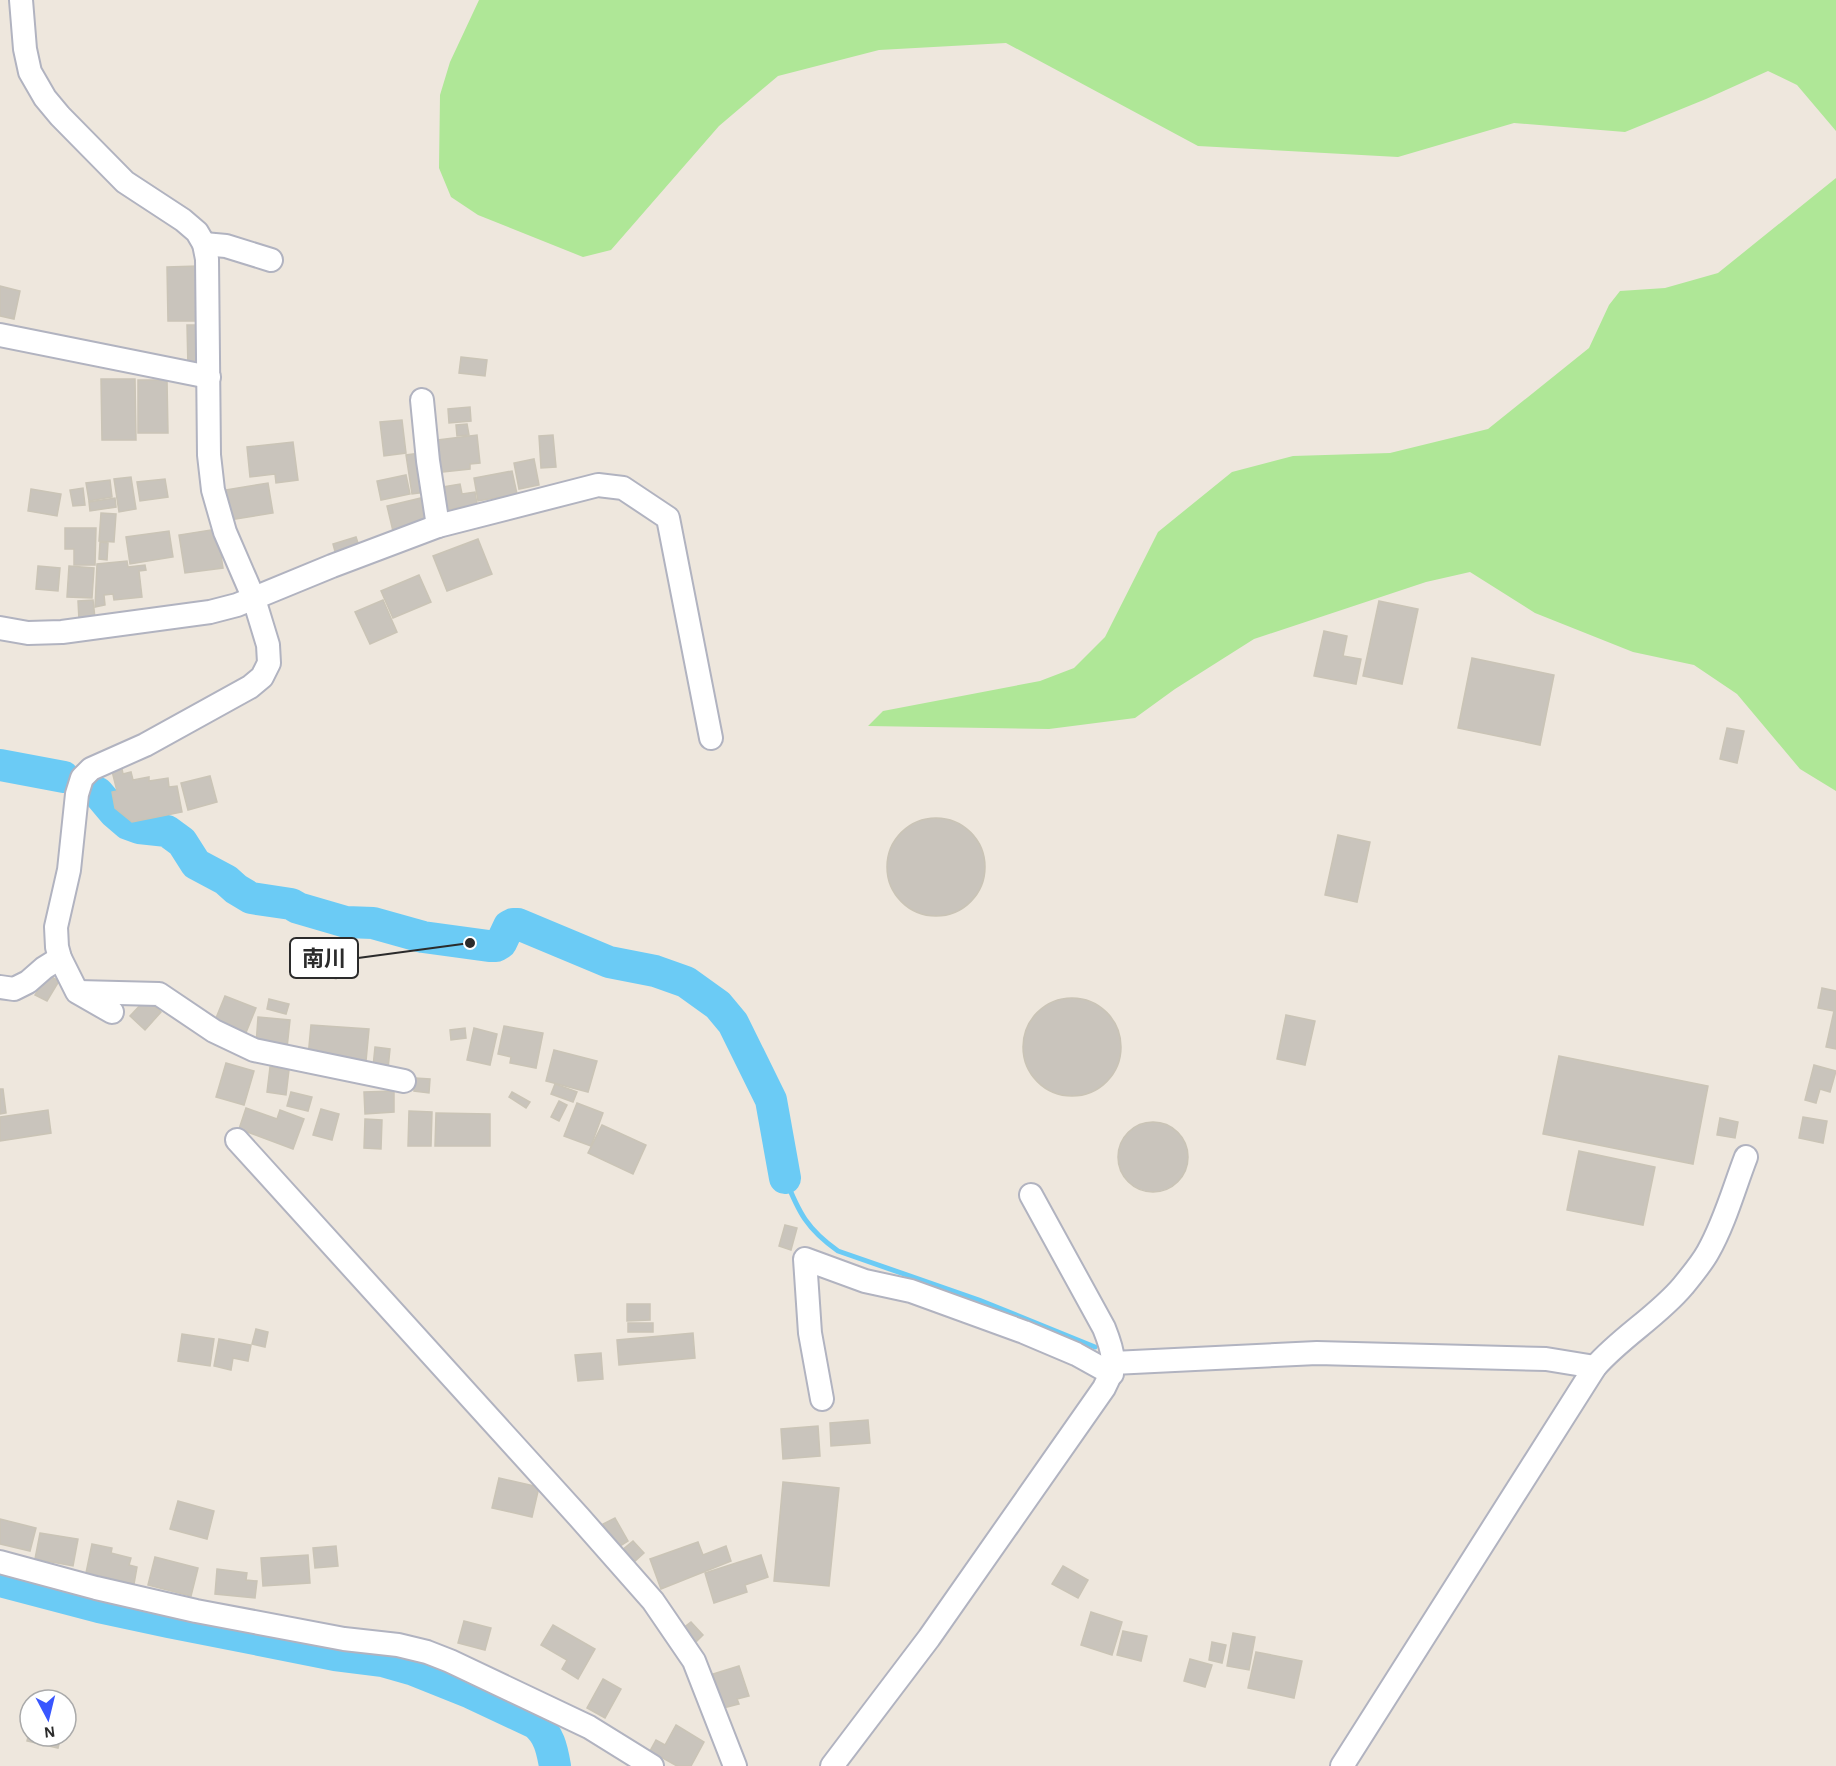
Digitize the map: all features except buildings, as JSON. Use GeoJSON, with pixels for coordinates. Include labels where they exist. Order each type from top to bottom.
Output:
{"type":"FeatureCollection","features":[{"type":"Feature","properties":{"kind":"street"},"geometry":{"type":"LineString","coordinates":[[21,0],[25,48],[30,72],[45,98],[60,117],[125,182],[183,220],[197,232],[204,244],[207,260],[209,454],[213,490],[225,532],[254,599],[268,645],[268,663],[262,677],[250,687],[145,745],[91,769],[82,778],[77,794],[69,870],[56,927],[60,958],[77,992],[112,1012]]}},
{"type":"Feature","properties":{"kind":"street"},"geometry":{"type":"LineString","coordinates":[[204,244],[226,246],[271,260]]}},
{"type":"Feature","properties":{"kind":"street"},"geometry":{"type":"LineString","coordinates":[[0,335],[208,377]]}},
{"type":"Feature","properties":{"kind":"street"},"geometry":{"type":"LineString","coordinates":[[422,400],[438,525]]}},
{"type":"Feature","properties":{"kind":"street"},"geometry":{"type":"LineString","coordinates":[[0,628],[28,633],[62,632],[210,612],[254,599],[438,525],[598,485],[623,488],[668,518],[711,738]]}},
{"type":"Feature","properties":{"kind":"street"},"geometry":{"type":"LineString","coordinates":[[0,987],[14,989],[28,982],[60,958]]}},
{"type":"Feature","properties":{"kind":"street"},"geometry":{"type":"LineString","coordinates":[[77,992],[159,994],[214,1031],[254,1050],[404,1081]]}},
{"type":"Feature","properties":{"kind":"street"},"geometry":{"type":"LineString","coordinates":[[237,1140],[653,1601],[694,1661],[735,1766]]}},
{"type":"Feature","properties":{"kind":"street"},"geometry":{"type":"LineString","coordinates":[[1342,1766],[1595,1367],[1608,1352],[1635,1331],[1682,1287],[1708,1252],[1724,1217],[1746,1157]]}},
{"type":"Feature","properties":{"kind":"street"},"geometry":{"type":"LineString","coordinates":[[832,1766],[929,1638],[1104,1388],[1113,1368],[1110,1343],[1104,1328],[1031,1195]]}},
{"type":"Feature","properties":{"kind":"street"},"geometry":{"type":"LineString","coordinates":[[822,1399],[810,1333],[805,1259],[865,1281],[911,1291],[1024,1332],[1113,1368],[1317,1353],[1545,1359],[1595,1367]]}},
{"type":"Feature","properties":{"kind":"street"},"geometry":{"type":"LineString","coordinates":[[0,1562],[96,1588],[196,1611],[344,1639],[398,1645],[427,1652],[589,1727],[652,1766]]}},
{"type":"Feature","properties":{"kind":"green space"},"geometry":{"type":"Polygon","coordinates":[[[479,0],[1836,0],[1836,131],[1797,85],[1768,71],[1625,132],[1514,123],[1398,157],[1198,146],[1006,43],[879,50],[778,76],[719,126],[611,250],[583,257],[478,215],[451,197],[439,168],[440,95],[450,62],[479,0]]]}},
{"type":"Feature","properties":{"kind":"green space"},"geometry":{"type":"Polygon","coordinates":[[[1836,178],[1836,791],[1800,769],[1737,694],[1694,665],[1633,652],[1535,613],[1470,572],[1426,582],[1254,639],[1175,689],[1135,718],[1049,729],[868,726],[883,711],[1040,681],[1074,668],[1105,637],[1158,532],[1232,472],[1293,456],[1390,453],[1488,429],[1589,348],[1609,305],[1620,291],[1665,288],[1718,273],[1836,178]]]}},
{"type":"Feature","properties":{"kind":"waterway"},"geometry":{"type":"LineString","coordinates":[[0,765],[64,777]]}},
{"type":"Feature","properties":{"kind":"waterway"},"geometry":{"type":"LineString","coordinates":[[98,793],[128,824],[139,828],[167,831],[182,842],[196,864],[226,880],[251,898],[291,904],[346,922],[373,923],[423,937],[489,946],[501,943],[509,926],[518,924],[609,962],[655,971],[686,982],[718,1005],[733,1023],[771,1100],[785,1178]]}},
{"type":"Feature","properties":{"kind":"waterway"},"geometry":{"type":"LineString","coordinates":[[785,1178],[805,1219],[827,1243],[838,1251],[979,1300],[1095,1347]]}},
{"type":"Feature","properties":{"kind":"waterway"},"geometry":{"type":"LineString","coordinates":[[0,1581],[99,1607],[169,1622],[335,1655],[383,1661],[411,1669],[471,1693],[535,1723],[547,1737],[555,1766]]}},
{"type":"Feature","properties":{"kind":"place","name":"南川"},"geometry":{"type":"Point","coordinates":[470,943]}}]}
